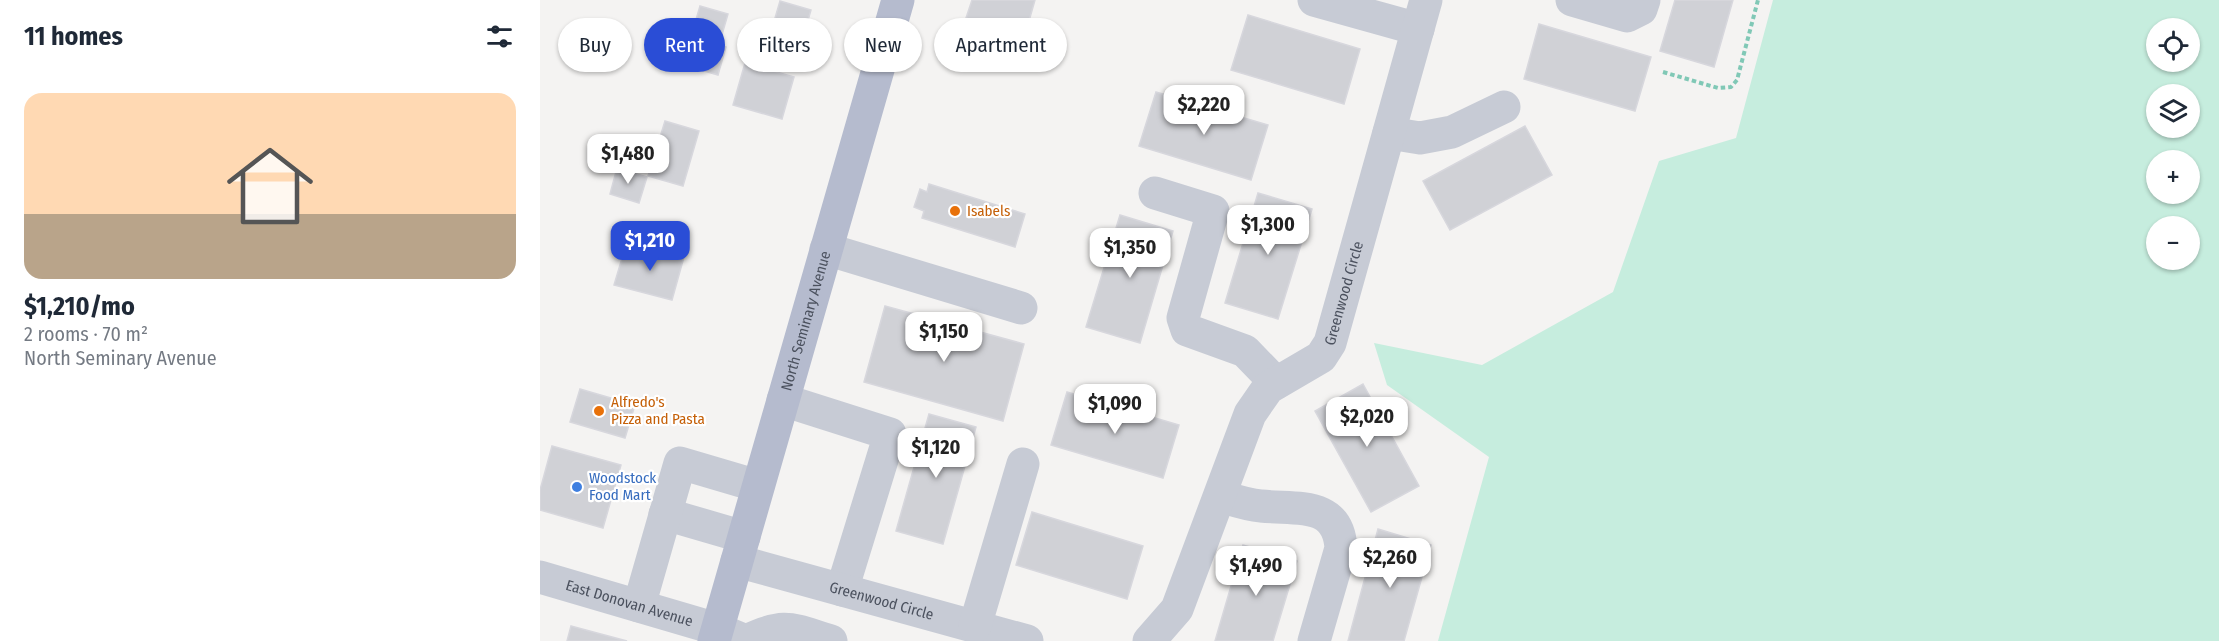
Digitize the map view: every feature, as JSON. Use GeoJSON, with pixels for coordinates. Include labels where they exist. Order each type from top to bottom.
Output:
{"type":"FeatureCollection","features":[{"type":"Feature","properties":{"kind":"main road","name":"North Seminary Avenue"},"geometry":{"type":"LineString","coordinates":[[716,635],[898,0]]}},
{"type":"Feature","properties":{"kind":"street"},"geometry":{"type":"LineString","coordinates":[[1314,0],[1422,15]]}},
{"type":"Feature","properties":{"kind":"street"},"geometry":{"type":"LineString","coordinates":[[1572,0],[1627,16],[1641,9],[1644,0]]}},
{"type":"Feature","properties":{"kind":"street","name":"Greenwood Circle"},"geometry":{"type":"LineString","coordinates":[[1149,641],[1177,609],[1251,414],[1268,388],[1321,357],[1330,343],[1422,15]]}},
{"type":"Feature","properties":{"kind":"street"},"geometry":{"type":"LineString","coordinates":[[1389,133],[1420,138],[1452,132],[1504,107]]}},
{"type":"Feature","properties":{"kind":"street"},"geometry":{"type":"LineString","coordinates":[[1155,193],[1213,211],[1183,318],[1187,330],[1245,351],[1276,383]]}},
{"type":"Feature","properties":{"kind":"street"},"geometry":{"type":"LineString","coordinates":[[826,249],[1021,308]]}},
{"type":"Feature","properties":{"kind":"street"},"geometry":{"type":"LineString","coordinates":[[783,400],[890,434],[842,590]]}},
{"type":"Feature","properties":{"kind":"street"},"geometry":{"type":"LineString","coordinates":[[639,606],[680,463],[758,486]]}},
{"type":"Feature","properties":{"kind":"street"},"geometry":{"type":"LineString","coordinates":[[975,626],[1023,464]]}},
{"type":"Feature","properties":{"kind":"street"},"geometry":{"type":"LineString","coordinates":[[1220,496],[1256,506],[1317,510],[1334,524],[1340,535],[1341,548],[1314,641]]}},
{"type":"Feature","properties":{"kind":"street","name":"Greenwood Circle"},"geometry":{"type":"LineString","coordinates":[[665,514],[740,549],[842,590],[1027,641]]}},
{"type":"Feature","properties":{"kind":"street","name":"East Donovan Avenue"},"geometry":{"type":"LineString","coordinates":[[540,577],[639,606],[716,635],[746,641],[769,630],[786,628],[831,641]]}},
{"type":"Feature","properties":{"kind":"path"},"geometry":{"type":"LineString","coordinates":[[1663,72],[1718,88],[1731,87],[1737,80],[1758,0]]}},
{"type":"Feature","properties":{"kind":"green space"},"geometry":{"type":"Polygon","coordinates":[[[1773,0],[2219,0],[2219,641],[1438,641],[1489,457],[1387,385],[1374,343],[1482,365],[1613,292],[1659,161],[1736,138],[1773,0]]]}},
{"type":"Feature","properties":{"kind":"building"},"geometry":{"type":"Polygon","coordinates":[[[972,0],[1035,0],[1030,18],[966,18],[972,0]]]}},
{"type":"Feature","properties":{"kind":"building"},"geometry":{"type":"Polygon","coordinates":[[[1675,0],[1733,0],[1714,67],[1660,51],[1675,0]]]}},
{"type":"Feature","properties":{"kind":"building"},"geometry":{"type":"Polygon","coordinates":[[[780,1],[811,10],[809,18],[775,18],[780,1]]]}},
{"type":"Feature","properties":{"kind":"building"},"geometry":{"type":"Polygon","coordinates":[[[700,6],[728,14],[725,24],[725,18],[696,18],[700,6]]]}},
{"type":"Feature","properties":{"kind":"building"},"geometry":{"type":"Polygon","coordinates":[[[1248,15],[1360,49],[1344,104],[1231,70],[1248,15]]]}},
{"type":"Feature","properties":{"kind":"building"},"geometry":{"type":"Polygon","coordinates":[[[1539,24],[1651,57],[1635,111],[1524,79],[1539,24]]]}},
{"type":"Feature","properties":{"kind":"building"},"geometry":{"type":"Polygon","coordinates":[[[742,72],[776,72],[794,77],[782,119],[733,105],[742,72]]]}},
{"type":"Feature","properties":{"kind":"building"},"geometry":{"type":"Polygon","coordinates":[[[1156,92],[1268,125],[1251,180],[1139,146],[1156,92]]]}},
{"type":"Feature","properties":{"kind":"building"},"geometry":{"type":"Polygon","coordinates":[[[665,121],[699,131],[683,186],[648,176],[665,121]]]}},
{"type":"Feature","properties":{"kind":"building"},"geometry":{"type":"Polygon","coordinates":[[[1525,126],[1552,175],[1450,230],[1423,181],[1525,126]]]}},
{"type":"Feature","properties":{"kind":"building"},"geometry":{"type":"Polygon","coordinates":[[[617,168],[647,177],[639,203],[610,194],[617,168]]]}},
{"type":"Feature","properties":{"kind":"building"},"geometry":{"type":"Polygon","coordinates":[[[929,184],[1025,214],[1015,247],[922,218],[924,211],[914,207],[920,189],[927,192],[929,184]]]}},
{"type":"Feature","properties":{"kind":"building"},"geometry":{"type":"Polygon","coordinates":[[[1258,193],[1312,209],[1278,319],[1225,303],[1258,193]]]}},
{"type":"Feature","properties":{"kind":"building"},"geometry":{"type":"Polygon","coordinates":[[[1120,215],[1173,231],[1140,343],[1086,327],[1120,215]]]}},
{"type":"Feature","properties":{"kind":"building"},"geometry":{"type":"Polygon","coordinates":[[[638,245],[684,257],[672,300],[614,285],[623,255],[634,258],[638,245]]]}},
{"type":"Feature","properties":{"kind":"building"},"geometry":{"type":"Polygon","coordinates":[[[885,306],[1024,344],[1003,421],[864,382],[885,306]]]}},
{"type":"Feature","properties":{"kind":"building"},"geometry":{"type":"Polygon","coordinates":[[[1363,384],[1419,486],[1371,512],[1315,411],[1363,384]]]}},
{"type":"Feature","properties":{"kind":"building"},"geometry":{"type":"Polygon","coordinates":[[[580,389],[635,405],[625,438],[570,422],[580,389]]]}},
{"type":"Feature","properties":{"kind":"building"},"geometry":{"type":"Polygon","coordinates":[[[1067,392],[1179,425],[1163,478],[1051,445],[1067,392]]]}},
{"type":"Feature","properties":{"kind":"building"},"geometry":{"type":"Polygon","coordinates":[[[929,414],[976,427],[943,544],[896,531],[929,414]]]}},
{"type":"Feature","properties":{"kind":"building"},"geometry":{"type":"Polygon","coordinates":[[[552,446],[621,465],[603,528],[540,510],[540,490],[552,446]]]}},
{"type":"Feature","properties":{"kind":"building"},"geometry":{"type":"Polygon","coordinates":[[[1032,512],[1143,546],[1127,599],[1016,565],[1032,512]]]}},
{"type":"Feature","properties":{"kind":"building"},"geometry":{"type":"Polygon","coordinates":[[[1378,529],[1431,545],[1404,641],[1348,641],[1378,529]]]}},
{"type":"Feature","properties":{"kind":"building"},"geometry":{"type":"Polygon","coordinates":[[[1243,545],[1297,561],[1273,641],[1215,641],[1243,545]]]}},
{"type":"Feature","properties":{"kind":"building"},"geometry":{"type":"Polygon","coordinates":[[[571,626],[627,641],[567,641],[571,626]]]}},
{"type":"Feature","properties":{"kind":"place","name":"Isabels"},"geometry":{"type":"Point","coordinates":[955,211]}},
{"type":"Feature","properties":{"kind":"place","name":"Alfredo's Pizza and Pasta"},"geometry":{"type":"Point","coordinates":[599,411]}},
{"type":"Feature","properties":{"kind":"place","name":"Woodstock Food Mart"},"geometry":{"type":"Point","coordinates":[577,487]}}]}
